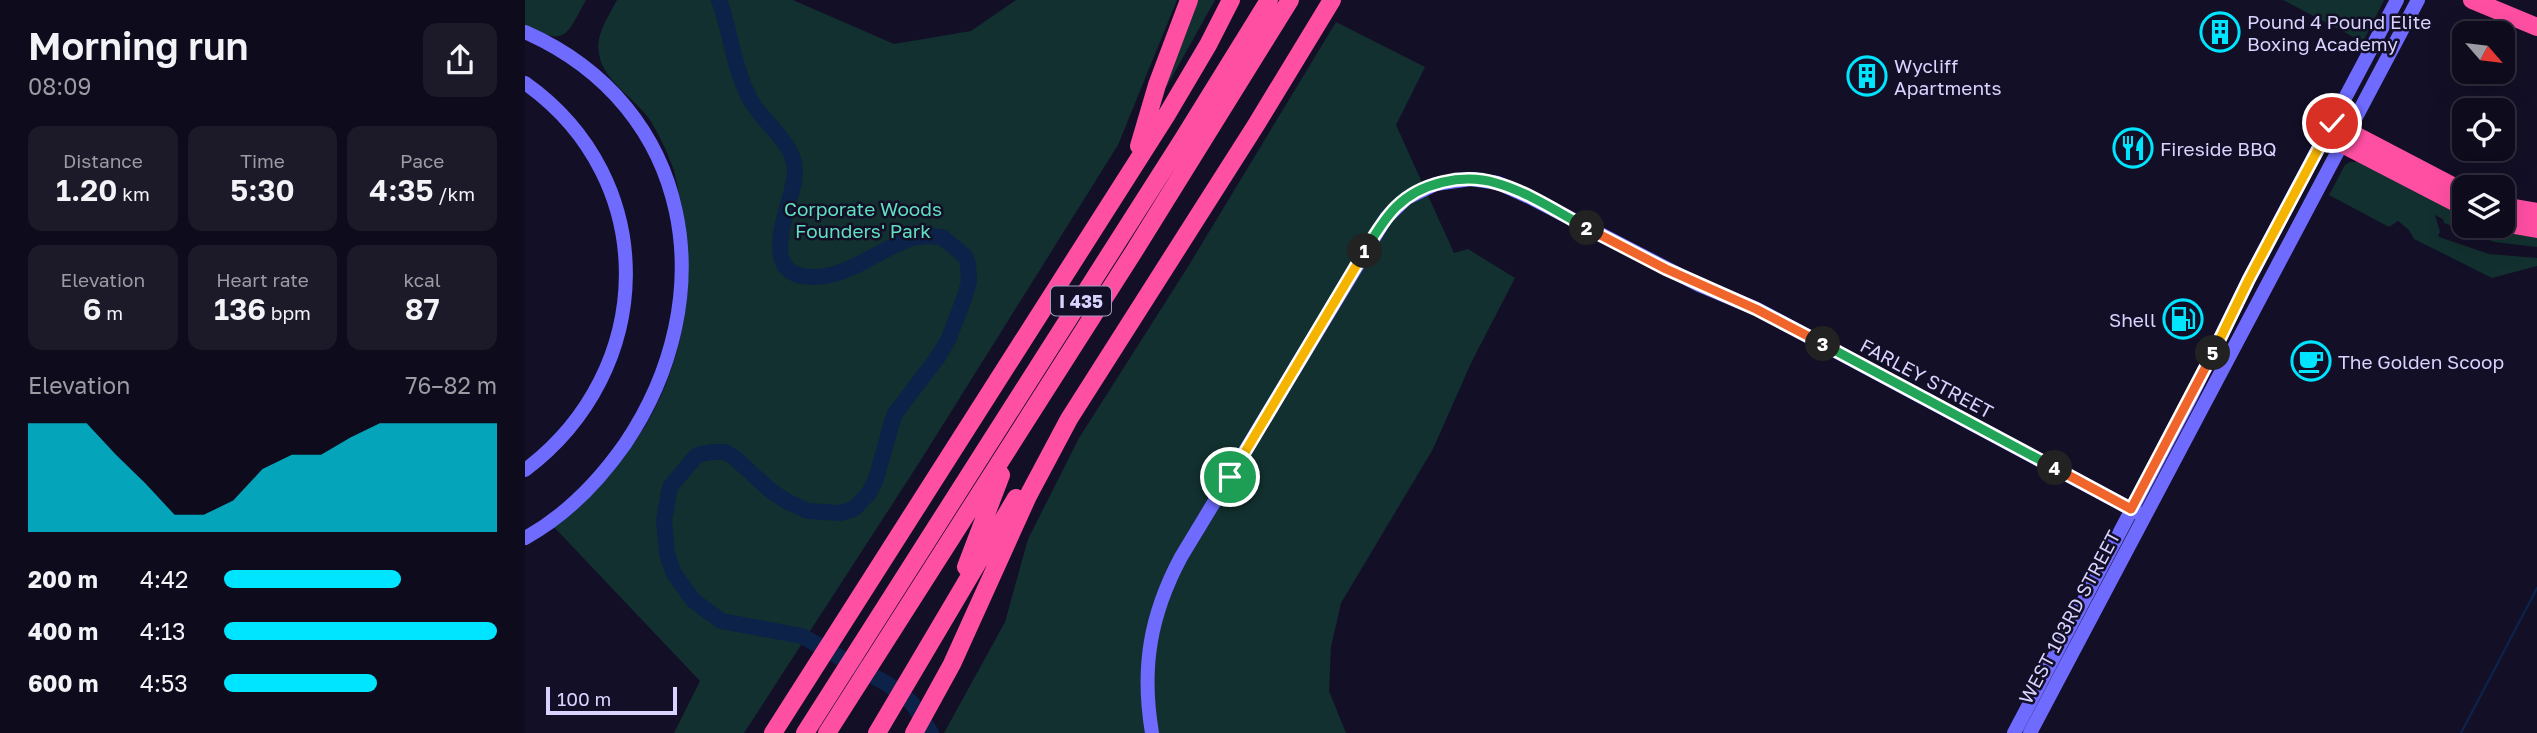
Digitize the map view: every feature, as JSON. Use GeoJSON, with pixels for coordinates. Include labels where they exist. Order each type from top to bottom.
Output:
{"type":"FeatureCollection","features":[{"type":"Feature","properties":{"kind":"highway"},"geometry":{"type":"LineString","coordinates":[[1133,168],[1157,85],[1189,0]]}},
{"type":"Feature","properties":{"kind":"highway"},"geometry":{"type":"LineString","coordinates":[[773,733],[1133,168],[1188,79],[1231,0]]}},
{"type":"Feature","properties":{"kind":"highway","name":"I 435"},"geometry":{"type":"LineString","coordinates":[[827,733],[899,604],[1269,0]]}},
{"type":"Feature","properties":{"kind":"highway","name":"I 435"},"geometry":{"type":"LineString","coordinates":[[805,733],[1015,439],[1290,0]]}},
{"type":"Feature","properties":{"kind":"highway"},"geometry":{"type":"LineString","coordinates":[[914,733],[970,626],[1028,496],[1069,419],[1332,0]]}},
{"type":"Feature","properties":{"kind":"highway"},"geometry":{"type":"LineString","coordinates":[[2472,0],[2537,27]]}},
{"type":"Feature","properties":{"kind":"highway"},"geometry":{"type":"LineString","coordinates":[[2337,133],[2452,186]]}},
{"type":"Feature","properties":{"kind":"highway"},"geometry":{"type":"LineString","coordinates":[[2337,133],[2452,200]]}},
{"type":"Feature","properties":{"kind":"highway"},"geometry":{"type":"LineString","coordinates":[[2515,208],[2537,212]]}},
{"type":"Feature","properties":{"kind":"highway"},"geometry":{"type":"LineString","coordinates":[[2515,225],[2537,229]]}},
{"type":"Feature","properties":{"kind":"highway"},"geometry":{"type":"LineString","coordinates":[[877,733],[1002,524],[1048,441],[1069,419]]}},
{"type":"Feature","properties":{"kind":"highway"},"geometry":{"type":"LineString","coordinates":[[938,630],[965,569],[1015,439]]}},
{"type":"Feature","properties":{"kind":"street","name":"WEST 103RD STREET"},"geometry":{"type":"LineString","coordinates":[[2014,733],[2138,512],[2262,300],[2375,42],[2397,0]]}},
{"type":"Feature","properties":{"kind":"street","name":"WEST 103RD STREET"},"geometry":{"type":"LineString","coordinates":[[2030,733],[2249,279],[2337,133],[2391,51],[2419,0]]}},
{"type":"Feature","properties":{"kind":"street"},"geometry":{"type":"LineString","coordinates":[[525,32],[554,46],[591,71],[620,101],[644,133],[662,167],[675,206],[683,275],[671,348],[643,414],[617,455],[587,490],[561,513],[525,538]]}},
{"type":"Feature","properties":{"kind":"street"},"geometry":{"type":"LineString","coordinates":[[525,83],[559,111],[601,168],[617,208],[627,267],[624,309],[606,370],[592,396],[569,428],[525,470]]}},
{"type":"Feature","properties":{"kind":"street","name":"FARLEY STREET"},"geometry":{"type":"LineString","coordinates":[[1152,733],[1147,696],[1151,637],[1156,613],[1170,578],[1375,234],[1397,205],[1421,190],[1452,180],[1489,181],[1513,189],[1666,269],[1756,309],[2138,512]]}},
{"type":"Feature","properties":{"kind":"green space"},"geometry":{"type":"Polygon","coordinates":[[[525,0],[586,0],[569,30],[557,36],[549,36],[525,26],[525,0]]]}},
{"type":"Feature","properties":{"kind":"green space","name":"Corporate Woods Founders' Park"},"geometry":{"type":"Polygon","coordinates":[[[617,0],[793,0],[894,44],[971,31],[1016,0],[1177,0],[1118,145],[919,463],[744,733],[674,733],[700,681],[552,525],[614,468],[642,431],[659,400],[672,367],[687,298],[686,228],[672,167],[650,120],[613,81],[599,54],[601,32],[617,0]]]}},
{"type":"Feature","properties":{"kind":"green space"},"geometry":{"type":"Polygon","coordinates":[[[1195,0],[1215,0],[1167,86],[1163,85],[1195,0]]]}},
{"type":"Feature","properties":{"kind":"green space"},"geometry":{"type":"Polygon","coordinates":[[[2283,0],[2384,0],[2363,42],[2283,0]]]}},
{"type":"Feature","properties":{"kind":"green space"},"geometry":{"type":"Polygon","coordinates":[[[1336,22],[1425,67],[1396,125],[1454,253],[1468,249],[1515,278],[1471,363],[1433,449],[1341,603],[1331,647],[1329,691],[1346,733],[944,733],[1005,622],[1028,539],[1079,438],[1189,265],[1336,22]]]}},
{"type":"Feature","properties":{"kind":"green space"},"geometry":{"type":"Polygon","coordinates":[[[2361,162],[2452,210],[2452,226],[2435,215],[2440,232],[2438,236],[2489,254],[2537,258],[2537,266],[2492,278],[2414,239],[2409,230],[2398,221],[2389,227],[2329,195],[2345,165],[2361,162]]]}},
{"type":"Feature","properties":{"kind":"green space"},"geometry":{"type":"Polygon","coordinates":[[[2515,232],[2537,236],[2537,247],[2494,242],[2483,238],[2515,238],[2515,232]]]}},
{"type":"Feature","properties":{"kind":"waterway"},"geometry":{"type":"LineString","coordinates":[[719,0],[739,73],[749,97],[784,142],[794,162],[793,187],[781,236],[780,251],[784,264],[794,273],[811,277],[825,276],[850,268],[910,239],[922,236],[942,237],[965,256],[969,282],[949,338],[894,415],[876,479],[869,493],[854,509],[840,513],[808,511],[771,491],[725,452],[697,455],[670,487],[664,520],[667,553],[673,572],[693,600],[721,621],[802,636],[889,685],[912,703],[931,733]]}},
{"type":"Feature","properties":{"kind":"waterway"},"geometry":{"type":"LineString","coordinates":[[2461,733],[2537,588]]}},
{"type":"Feature","properties":{"kind":"place","name":"Pound 4 Pound Elite Boxing Academy"},"geometry":{"type":"Point","coordinates":[2220,32]}},
{"type":"Feature","properties":{"kind":"place","name":"Wycliff Apartments"},"geometry":{"type":"Point","coordinates":[1867,76]}},
{"type":"Feature","properties":{"kind":"place","name":"Fireside BBQ"},"geometry":{"type":"Point","coordinates":[2133,148]}},
{"type":"Feature","properties":{"kind":"place","name":"Shell"},"geometry":{"type":"Point","coordinates":[2183,319]}},
{"type":"Feature","properties":{"kind":"place","name":"The Golden Scoop"},"geometry":{"type":"Point","coordinates":[2311,361]}},
{"type":"Feature","properties":{"kind":"route"},"geometry":{"type":"LineString","coordinates":[[1230,477],[1385,218],[1397,205],[1421,190],[1452,180],[1471,179],[1498,183],[1513,189],[1666,269],[1756,309],[2131,509],[2332,123]]}}]}
